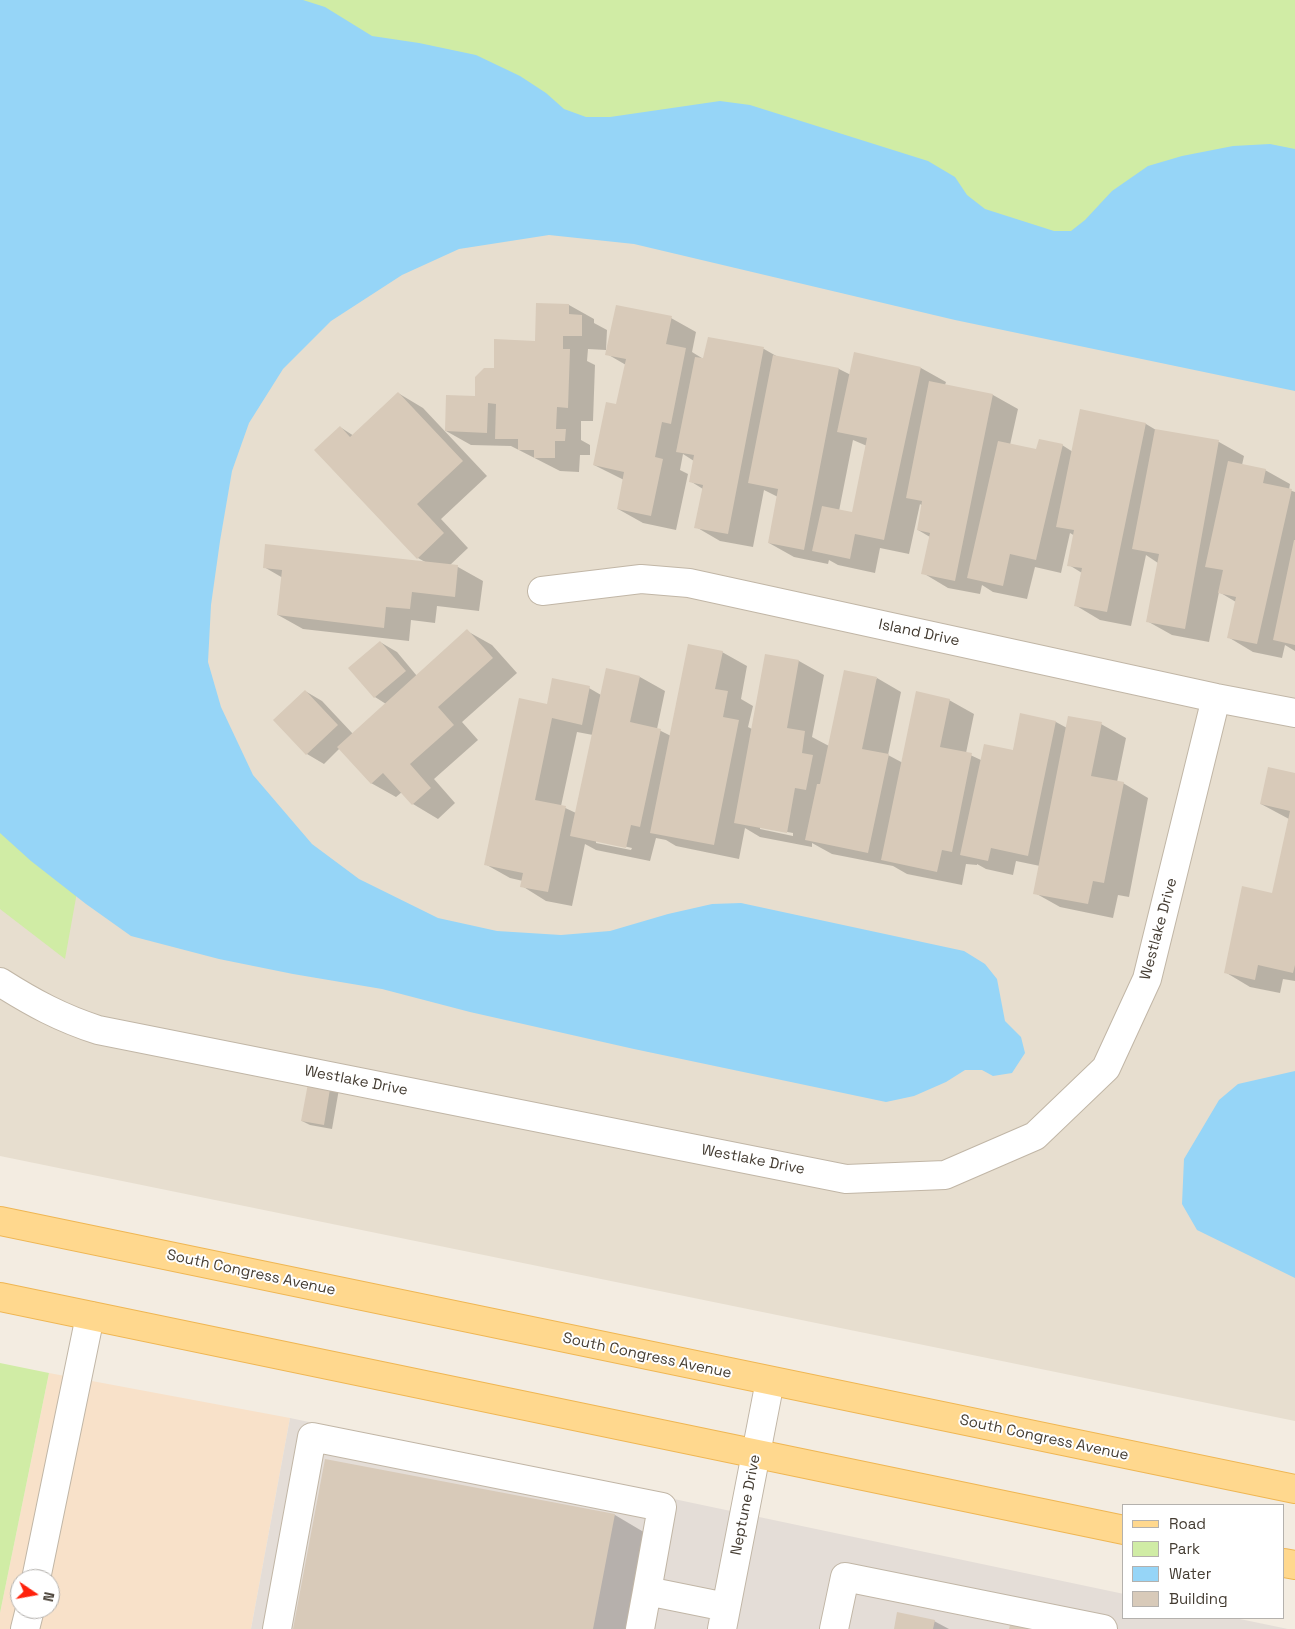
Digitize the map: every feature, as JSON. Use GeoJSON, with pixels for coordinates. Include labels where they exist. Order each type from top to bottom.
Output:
{"type":"FeatureCollection","features":[{"type":"Feature","properties":{"kind":"main road","name":"South Congress Avenue"},"geometry":{"type":"LineString","coordinates":[[0,1222],[1295,1489]]}},
{"type":"Feature","properties":{"kind":"main road"},"geometry":{"type":"LineString","coordinates":[[0,1297],[1122,1530]]}},
{"type":"Feature","properties":{"kind":"street","name":"Island Drive"},"geometry":{"type":"LineString","coordinates":[[542,591],[642,579],[689,583],[1216,698],[1295,713]]}},
{"type":"Feature","properties":{"kind":"street","name":"Westlake Drive"},"geometry":{"type":"LineString","coordinates":[[0,982],[34,1004],[76,1023],[98,1030],[846,1179],[945,1175],[1035,1136],[1106,1068],[1147,979],[1216,698]]}},
{"type":"Feature","properties":{"kind":"street"},"geometry":{"type":"LineString","coordinates":[[38,1569],[90,1316]]}},
{"type":"Feature","properties":{"kind":"street","name":"Neptune Drive"},"geometry":{"type":"LineString","coordinates":[[724,1618],[770,1381]]}},
{"type":"Feature","properties":{"kind":"street"},"geometry":{"type":"LineString","coordinates":[[277,1629],[312,1436],[662,1507],[640,1629]]}},
{"type":"Feature","properties":{"kind":"street"},"geometry":{"type":"LineString","coordinates":[[834,1629],[845,1577],[1103,1629]]}},
{"type":"Feature","properties":{"kind":"street"},"geometry":{"type":"LineString","coordinates":[[647,1590],[724,1618]]}},
{"type":"Feature","properties":{"kind":"shaded area"},"geometry":{"type":"Polygon","coordinates":[[[0,0],[1295,0],[1295,1421],[0,1156],[0,0]]]}},
{"type":"Feature","properties":{"kind":"shaded area"},"geometry":{"type":"Polygon","coordinates":[[[49,1373],[290,1418],[251,1629],[0,1629],[0,1613],[49,1373]]]}},
{"type":"Feature","properties":{"kind":"shaded area"},"geometry":{"type":"Polygon","coordinates":[[[290,1418],[1122,1594],[1122,1619],[1240,1619],[1288,1629],[251,1629],[290,1418]]]}},
{"type":"Feature","properties":{"kind":"green space"},"geometry":{"type":"Polygon","coordinates":[[[0,0],[1295,0],[1295,359],[334,146],[181,314],[65,959],[0,909],[0,0]]]}},
{"type":"Feature","properties":{"kind":"green space"},"geometry":{"type":"Polygon","coordinates":[[[0,1363],[49,1373],[0,1613],[0,1363]]]}},
{"type":"Feature","properties":{"kind":"water"},"geometry":{"type":"Polygon","coordinates":[[[0,0],[303,0],[325,7],[372,36],[419,43],[476,55],[520,76],[546,93],[564,109],[586,117],[610,117],[720,101],[750,105],[928,161],[955,177],[967,195],[985,209],[1054,231],[1071,231],[1085,220],[1112,191],[1148,166],[1182,156],[1233,146],[1270,144],[1295,149],[1295,391],[955,320],[634,244],[549,235],[459,249],[402,275],[331,321],[283,369],[249,423],[232,471],[211,605],[208,662],[221,707],[253,775],[312,844],[359,879],[438,918],[497,931],[561,935],[610,931],[668,914],[712,904],[741,903],[964,951],[985,964],[997,979],[1005,1021],[1021,1037],[1025,1053],[1012,1073],[993,1076],[982,1070],[965,1070],[946,1082],[914,1096],[886,1102],[634,1049],[470,1012],[382,989],[219,959],[131,936],[31,861],[0,833],[0,0]]]}},
{"type":"Feature","properties":{"kind":"water"},"geometry":{"type":"Polygon","coordinates":[[[1295,1071],[1295,1278],[1197,1230],[1182,1204],[1184,1159],[1219,1100],[1238,1084],[1295,1071]]]}},
{"type":"Feature","properties":{"kind":"building"},"geometry":{"type":"Polygon","coordinates":[[[536,303],[569,304],[569,314],[582,315],[582,336],[563,336],[563,349],[570,349],[568,408],[557,407],[556,429],[566,429],[565,441],[555,441],[555,458],[534,458],[534,450],[518,450],[518,439],[495,439],[496,404],[488,403],[487,433],[445,431],[446,395],[475,396],[475,377],[484,368],[494,368],[494,339],[535,341],[536,303]]]}},
{"type":"Feature","properties":{"kind":"building"},"geometry":{"type":"Polygon","coordinates":[[[616,305],[672,316],[666,344],[686,348],[671,424],[662,422],[655,457],[663,459],[651,516],[617,509],[624,472],[593,465],[606,402],[616,404],[626,359],[605,355],[616,305]]]}},
{"type":"Feature","properties":{"kind":"building"},"geometry":{"type":"Polygon","coordinates":[[[708,337],[764,347],[728,534],[694,528],[703,485],[689,482],[694,455],[676,452],[695,357],[703,358],[708,337]]]}},
{"type":"Feature","properties":{"kind":"building"},"geometry":{"type":"Polygon","coordinates":[[[854,352],[921,367],[884,540],[855,534],[850,559],[812,551],[822,506],[852,512],[867,438],[837,432],[854,352]]]}},
{"type":"Feature","properties":{"kind":"building"},"geometry":{"type":"Polygon","coordinates":[[[773,355],[839,368],[804,550],[768,543],[778,489],[748,483],[773,355]]]}},
{"type":"Feature","properties":{"kind":"building"},"geometry":{"type":"Polygon","coordinates":[[[929,381],[993,394],[955,581],[921,574],[930,533],[917,530],[922,501],[906,498],[929,381]]]}},
{"type":"Feature","properties":{"kind":"building"},"geometry":{"type":"Polygon","coordinates":[[[398,392],[463,461],[417,504],[444,533],[417,559],[314,450],[340,426],[350,437],[398,392]]]}},
{"type":"Feature","properties":{"kind":"building"},"geometry":{"type":"Polygon","coordinates":[[[1080,409],[1146,423],[1107,612],[1074,606],[1082,568],[1067,566],[1074,530],[1056,527],[1080,409]]]}},
{"type":"Feature","properties":{"kind":"building"},"geometry":{"type":"Polygon","coordinates":[[[1155,429],[1219,440],[1185,629],[1146,622],[1159,554],[1132,549],[1155,429]]]}},
{"type":"Feature","properties":{"kind":"building"},"geometry":{"type":"Polygon","coordinates":[[[1039,439],[1063,444],[1036,560],[1010,554],[1003,586],[967,578],[998,441],[1036,449],[1039,439]]]}},
{"type":"Feature","properties":{"kind":"building"},"geometry":{"type":"Polygon","coordinates":[[[1228,461],[1266,469],[1263,483],[1292,489],[1257,644],[1227,638],[1236,597],[1218,593],[1223,570],[1205,567],[1228,461]]]}},
{"type":"Feature","properties":{"kind":"building"},"geometry":{"type":"Polygon","coordinates":[[[1295,540],[1295,645],[1273,640],[1295,540]]]}},
{"type":"Feature","properties":{"kind":"building"},"geometry":{"type":"Polygon","coordinates":[[[265,544],[458,565],[455,597],[412,592],[410,609],[386,607],[384,628],[277,615],[282,570],[263,568],[265,544]]]}},
{"type":"Feature","properties":{"kind":"building"},"geometry":{"type":"Polygon","coordinates":[[[467,629],[493,658],[438,707],[454,725],[410,764],[431,788],[412,805],[383,773],[371,784],[337,747],[467,629]]]}},
{"type":"Feature","properties":{"kind":"building"},"geometry":{"type":"Polygon","coordinates":[[[380,641],[406,671],[374,698],[348,668],[380,641]]]}},
{"type":"Feature","properties":{"kind":"building"},"geometry":{"type":"Polygon","coordinates":[[[688,644],[723,651],[715,689],[728,691],[723,717],[739,720],[714,845],[650,833],[688,644]]]}},
{"type":"Feature","properties":{"kind":"building"},"geometry":{"type":"Polygon","coordinates":[[[765,654],[799,660],[787,728],[805,731],[802,753],[813,755],[806,790],[795,788],[787,833],[734,823],[765,654]]]}},
{"type":"Feature","properties":{"kind":"building"},"geometry":{"type":"Polygon","coordinates":[[[606,668],[640,676],[630,722],[661,729],[640,827],[631,825],[626,848],[570,836],[606,668]]]}},
{"type":"Feature","properties":{"kind":"building"},"geometry":{"type":"Polygon","coordinates":[[[844,670],[877,677],[862,749],[889,754],[868,853],[805,840],[817,784],[820,784],[844,670]]]}},
{"type":"Feature","properties":{"kind":"building"},"geometry":{"type":"Polygon","coordinates":[[[552,678],[590,686],[582,725],[552,718],[535,800],[566,806],[548,892],[520,887],[523,873],[484,865],[519,698],[547,704],[552,678]]]}},
{"type":"Feature","properties":{"kind":"building"},"geometry":{"type":"Polygon","coordinates":[[[305,690],[338,725],[306,755],[273,720],[305,690]]]}},
{"type":"Feature","properties":{"kind":"building"},"geometry":{"type":"Polygon","coordinates":[[[916,691],[950,699],[940,747],[972,753],[952,852],[942,850],[937,872],[881,860],[916,691]]]}},
{"type":"Feature","properties":{"kind":"building"},"geometry":{"type":"Polygon","coordinates":[[[1020,713],[1056,721],[1028,856],[991,848],[988,861],[960,855],[984,744],[1013,750],[1020,713]]]}},
{"type":"Feature","properties":{"kind":"building"},"geometry":{"type":"Polygon","coordinates":[[[1068,716],[1102,722],[1091,776],[1124,782],[1104,883],[1093,881],[1088,904],[1033,894],[1068,716]]]}},
{"type":"Feature","properties":{"kind":"building"},"geometry":{"type":"Polygon","coordinates":[[[1268,767],[1295,773],[1295,965],[1293,973],[1258,965],[1255,980],[1224,973],[1242,886],[1272,893],[1290,811],[1260,804],[1268,767]]]}},
{"type":"Feature","properties":{"kind":"building"},"geometry":{"type":"Polygon","coordinates":[[[309,1078],[331,1083],[324,1125],[301,1121],[309,1078]]]}},
{"type":"Feature","properties":{"kind":"building"},"geometry":{"type":"Polygon","coordinates":[[[325,1459],[615,1514],[593,1629],[293,1629],[325,1459]]]}},
{"type":"Feature","properties":{"kind":"building"},"geometry":{"type":"Polygon","coordinates":[[[897,1612],[935,1620],[933,1629],[894,1629],[897,1612]]]}},
{"type":"Feature","properties":{"kind":"building"},"geometry":{"type":"Polygon","coordinates":[[[1010,1625],[1027,1628],[1027,1629],[1009,1629],[1010,1625]]]}}]}
